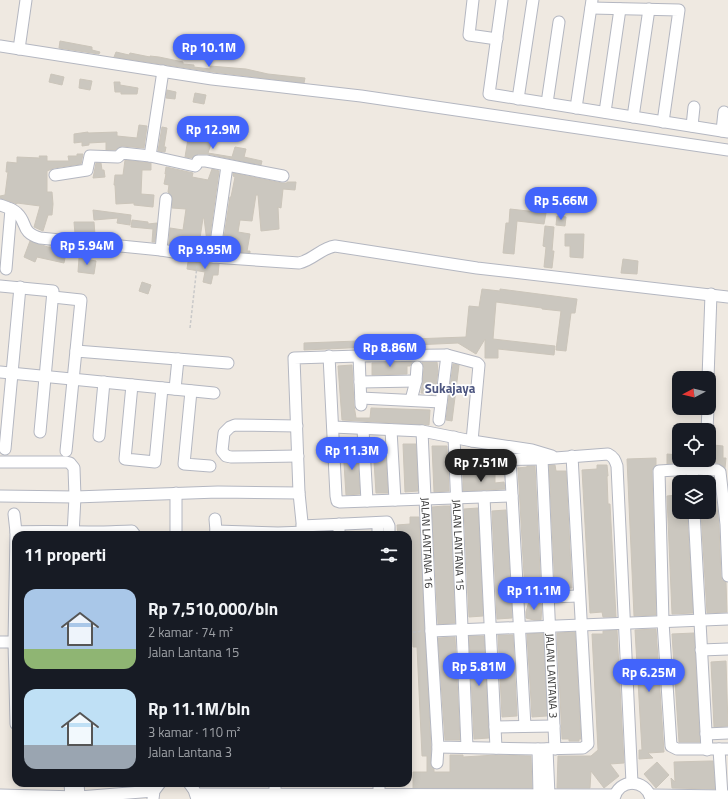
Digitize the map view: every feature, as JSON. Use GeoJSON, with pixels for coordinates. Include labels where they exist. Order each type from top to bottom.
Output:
{"type":"FeatureCollection","features":[{"type":"Feature","properties":{"kind":"street"},"geometry":{"type":"LineString","coordinates":[[19,49],[26,0]]}},
{"type":"Feature","properties":{"kind":"street"},"geometry":{"type":"LineString","coordinates":[[473,0],[469,35],[497,39]]}},
{"type":"Feature","properties":{"kind":"street"},"geometry":{"type":"LineString","coordinates":[[502,0],[489,94],[725,131],[724,112]]}},
{"type":"Feature","properties":{"kind":"street"},"geometry":{"type":"LineString","coordinates":[[518,99],[532,0]]}},
{"type":"Feature","properties":{"kind":"street"},"geometry":{"type":"LineString","coordinates":[[576,108],[591,4],[620,9],[679,10],[663,122]]}},
{"type":"Feature","properties":{"kind":"street"},"geometry":{"type":"LineString","coordinates":[[605,112],[620,9]]}},
{"type":"Feature","properties":{"kind":"street"},"geometry":{"type":"LineString","coordinates":[[633,117],[649,9]]}},
{"type":"Feature","properties":{"kind":"street"},"geometry":{"type":"LineString","coordinates":[[547,103],[559,22]]}},
{"type":"Feature","properties":{"kind":"street"},"geometry":{"type":"LineString","coordinates":[[0,46],[162,76],[212,79],[362,96],[728,150]]}},
{"type":"Feature","properties":{"kind":"street"},"geometry":{"type":"LineString","coordinates":[[150,156],[162,76]]}},
{"type":"Feature","properties":{"kind":"street"},"geometry":{"type":"LineString","coordinates":[[692,126],[694,106]]}},
{"type":"Feature","properties":{"kind":"street"},"geometry":{"type":"LineString","coordinates":[[55,175],[87,170],[89,158],[91,156],[118,157],[122,153],[150,156],[195,166],[199,160],[283,176]]}},
{"type":"Feature","properties":{"kind":"street"},"geometry":{"type":"LineString","coordinates":[[214,257],[227,166]]}},
{"type":"Feature","properties":{"kind":"street"},"geometry":{"type":"LineString","coordinates":[[161,250],[166,199]]}},
{"type":"Feature","properties":{"kind":"street"},"geometry":{"type":"LineString","coordinates":[[5,207],[19,215],[28,232],[32,236],[40,238],[161,250],[198,256],[299,263],[307,262],[321,251],[328,247],[335,246],[477,268],[728,296]]}},
{"type":"Feature","properties":{"kind":"street"},"geometry":{"type":"LineString","coordinates":[[0,251],[5,207]]}},
{"type":"Feature","properties":{"kind":"street"},"geometry":{"type":"LineString","coordinates":[[5,207],[3,269],[8,277],[3,284],[54,291],[40,432]]}},
{"type":"Feature","properties":{"kind":"street"},"geometry":{"type":"LineString","coordinates":[[5,448],[20,287]]}},
{"type":"Feature","properties":{"kind":"street"},"geometry":{"type":"LineString","coordinates":[[708,371],[711,294]]}},
{"type":"Feature","properties":{"kind":"street"},"geometry":{"type":"LineString","coordinates":[[53,297],[82,300],[66,451]]}},
{"type":"Feature","properties":{"kind":"street"},"geometry":{"type":"LineString","coordinates":[[76,351],[228,363]]}},
{"type":"Feature","properties":{"kind":"street"},"geometry":{"type":"LineString","coordinates":[[439,420],[447,355]]}},
{"type":"Feature","properties":{"kind":"street"},"geometry":{"type":"LineString","coordinates":[[389,531],[388,523],[378,523],[339,530],[304,531],[299,493],[293,360],[295,358],[329,356],[447,355],[477,362],[479,365],[472,441]]}},
{"type":"Feature","properties":{"kind":"street"},"geometry":{"type":"LineString","coordinates":[[329,356],[337,501],[512,496]]}},
{"type":"Feature","properties":{"kind":"street"},"geometry":{"type":"LineString","coordinates":[[359,356],[361,401],[411,400],[441,402]]}},
{"type":"Feature","properties":{"kind":"street"},"geometry":{"type":"LineString","coordinates":[[175,389],[178,359]]}},
{"type":"Feature","properties":{"kind":"street"},"geometry":{"type":"LineString","coordinates":[[411,400],[416,381],[417,367]]}},
{"type":"Feature","properties":{"kind":"street"},"geometry":{"type":"LineString","coordinates":[[0,372],[214,393]]}},
{"type":"Feature","properties":{"kind":"street"},"geometry":{"type":"LineString","coordinates":[[360,382],[416,381]]}},
{"type":"Feature","properties":{"kind":"street"},"geometry":{"type":"LineString","coordinates":[[99,436],[104,382]]}},
{"type":"Feature","properties":{"kind":"street"},"geometry":{"type":"LineString","coordinates":[[132,385],[125,459],[155,462],[162,388]]}},
{"type":"Feature","properties":{"kind":"street"},"geometry":{"type":"LineString","coordinates":[[191,390],[184,464],[210,466]]}},
{"type":"Feature","properties":{"kind":"street"},"geometry":{"type":"LineString","coordinates":[[297,426],[230,426],[224,433],[222,451],[226,456],[231,457],[298,456]]}},
{"type":"Feature","properties":{"kind":"street"},"geometry":{"type":"LineString","coordinates":[[333,427],[422,431],[472,441],[532,450],[557,457]]}},
{"type":"Feature","properties":{"kind":"street"},"geometry":{"type":"LineString","coordinates":[[362,428],[367,501]]}},
{"type":"Feature","properties":{"kind":"street"},"geometry":{"type":"LineString","coordinates":[[391,430],[395,500]]}},
{"type":"Feature","properties":{"kind":"street","name":"JALAN LANTANA 16"},"geometry":{"type":"LineString","coordinates":[[422,431],[438,747],[437,763]]}},
{"type":"Feature","properties":{"kind":"street","name":"JALAN LANTANA 15"},"geometry":{"type":"LineString","coordinates":[[454,437],[468,747]]}},
{"type":"Feature","properties":{"kind":"street"},"geometry":{"type":"LineString","coordinates":[[455,460],[542,459],[608,454],[615,460],[617,466],[632,783]]}},
{"type":"Feature","properties":{"kind":"street"},"geometry":{"type":"LineString","coordinates":[[438,747],[547,749],[583,748],[588,744],[572,456]]}},
{"type":"Feature","properties":{"kind":"street"},"geometry":{"type":"LineString","coordinates":[[510,459],[525,726]]}},
{"type":"Feature","properties":{"kind":"street","name":"JALAN LANTANA 3"},"geometry":{"type":"LineString","coordinates":[[542,459],[554,726],[547,749],[544,795]]}},
{"type":"Feature","properties":{"kind":"street"},"geometry":{"type":"LineString","coordinates":[[0,462],[70,463],[74,468],[75,497],[73,531]]}},
{"type":"Feature","properties":{"kind":"street"},"geometry":{"type":"LineString","coordinates":[[692,469],[692,475]]}},
{"type":"Feature","properties":{"kind":"street"},"geometry":{"type":"LineString","coordinates":[[191,787],[196,796],[279,789],[379,797],[544,795],[614,797],[620,788],[624,785],[632,783],[641,785],[651,797],[725,796],[724,749],[677,749],[671,746],[663,622],[658,474],[660,470],[692,469],[717,470],[720,472],[727,524],[728,576]]}},
{"type":"Feature","properties":{"kind":"street"},"geometry":{"type":"LineString","coordinates":[[0,496],[75,497],[176,493],[299,493]]}},
{"type":"Feature","properties":{"kind":"street"},"geometry":{"type":"LineString","coordinates":[[176,493],[176,531]]}},
{"type":"Feature","properties":{"kind":"street"},"geometry":{"type":"LineString","coordinates":[[484,497],[496,748]]}},
{"type":"Feature","properties":{"kind":"street"},"geometry":{"type":"LineString","coordinates":[[14,514],[16,531]]}},
{"type":"Feature","properties":{"kind":"street"},"geometry":{"type":"LineString","coordinates":[[694,519],[707,750]]}},
{"type":"Feature","properties":{"kind":"street"},"geometry":{"type":"LineString","coordinates":[[215,520],[216,531]]}},
{"type":"Feature","properties":{"kind":"street"},"geometry":{"type":"LineString","coordinates":[[378,523],[378,531]]}},
{"type":"Feature","properties":{"kind":"street"},"geometry":{"type":"LineString","coordinates":[[548,597],[580,596]]}},
{"type":"Feature","properties":{"kind":"street"},"geometry":{"type":"LineString","coordinates":[[431,631],[728,619]]}},
{"type":"Feature","properties":{"kind":"street"},"geometry":{"type":"LineString","coordinates":[[0,642],[12,642]]}},
{"type":"Feature","properties":{"kind":"street"},"geometry":{"type":"LineString","coordinates":[[701,650],[728,649]]}},
{"type":"Feature","properties":{"kind":"street"},"geometry":{"type":"LineString","coordinates":[[495,726],[554,726]]}},
{"type":"Feature","properties":{"kind":"street"},"geometry":{"type":"LineString","coordinates":[[706,734],[728,733]]}},
{"type":"Feature","properties":{"kind":"street"},"geometry":{"type":"LineString","coordinates":[[71,787],[75,797]]}},
{"type":"Feature","properties":{"kind":"street"},"geometry":{"type":"LineString","coordinates":[[75,797],[77,787]]}},
{"type":"Feature","properties":{"kind":"street"},"geometry":{"type":"LineString","coordinates":[[401,787],[402,797]]}},
{"type":"Feature","properties":{"kind":"street"},"geometry":{"type":"LineString","coordinates":[[0,795],[75,797],[156,791]]}},
{"type":"Feature","properties":{"kind":"path"},"geometry":{"type":"LineString","coordinates":[[190,328],[198,256]]}},
{"type":"Feature","properties":{"kind":"path"},"geometry":{"type":"LineString","coordinates":[[412,633],[431,631]]}},
{"type":"Feature","properties":{"kind":"building"},"geometry":{"type":"Polygon","coordinates":[[[60,41],[92,47],[92,50],[100,52],[99,54],[59,48],[60,41]]]}},
{"type":"Feature","properties":{"kind":"building"},"geometry":{"type":"Polygon","coordinates":[[[116,52],[129,55],[130,53],[150,57],[159,57],[183,62],[183,64],[194,65],[194,67],[210,69],[210,66],[246,69],[268,74],[305,78],[304,83],[213,72],[114,57],[116,52]]]}},
{"type":"Feature","properties":{"kind":"building"},"geometry":{"type":"Polygon","coordinates":[[[51,74],[64,77],[62,85],[49,82],[51,74]]]}},
{"type":"Feature","properties":{"kind":"building"},"geometry":{"type":"Polygon","coordinates":[[[80,79],[92,81],[90,90],[79,88],[80,79]]]}},
{"type":"Feature","properties":{"kind":"building"},"geometry":{"type":"Polygon","coordinates":[[[114,82],[120,82],[120,85],[138,88],[137,94],[121,94],[121,92],[115,92],[114,82]]]}},
{"type":"Feature","properties":{"kind":"building"},"geometry":{"type":"Polygon","coordinates":[[[167,90],[176,92],[175,99],[166,98],[167,90]]]}},
{"type":"Feature","properties":{"kind":"building"},"geometry":{"type":"Polygon","coordinates":[[[195,93],[206,95],[204,104],[193,102],[195,93]]]}},
{"type":"Feature","properties":{"kind":"building"},"geometry":{"type":"Polygon","coordinates":[[[139,125],[147,126],[144,148],[122,146],[115,150],[106,150],[106,142],[89,143],[89,145],[82,146],[82,142],[74,143],[74,134],[88,132],[117,132],[117,136],[137,138],[139,125]]]}},
{"type":"Feature","properties":{"kind":"building"},"geometry":{"type":"Polygon","coordinates":[[[162,127],[167,128],[164,147],[166,147],[165,152],[158,151],[162,127]]]}},
{"type":"Feature","properties":{"kind":"building"},"geometry":{"type":"Polygon","coordinates":[[[189,133],[212,141],[208,153],[232,157],[235,147],[246,149],[244,157],[262,161],[261,165],[207,154],[198,154],[192,158],[185,157],[189,133]]]}},
{"type":"Feature","properties":{"kind":"building"},"geometry":{"type":"Polygon","coordinates":[[[77,154],[83,154],[81,164],[54,168],[47,171],[47,192],[52,192],[53,204],[52,215],[48,215],[43,231],[34,227],[40,206],[17,204],[0,198],[0,196],[5,195],[8,172],[6,172],[7,162],[17,163],[17,157],[40,158],[39,156],[47,156],[47,161],[69,161],[68,156],[77,156],[77,154]]]}},
{"type":"Feature","properties":{"kind":"building"},"geometry":{"type":"Polygon","coordinates":[[[125,160],[151,163],[151,170],[142,170],[141,194],[154,195],[153,207],[134,205],[134,203],[116,204],[114,185],[115,175],[123,175],[125,160]]]}},
{"type":"Feature","properties":{"kind":"building"},"geometry":{"type":"Polygon","coordinates":[[[96,163],[101,163],[105,177],[93,178],[96,163]]]}},
{"type":"Feature","properties":{"kind":"building"},"geometry":{"type":"Polygon","coordinates":[[[166,167],[193,173],[192,177],[208,180],[212,169],[219,171],[208,250],[204,218],[199,245],[197,244],[197,247],[194,248],[169,244],[170,228],[183,230],[186,209],[172,208],[172,196],[168,192],[169,185],[164,184],[166,167]]]}},
{"type":"Feature","properties":{"kind":"building"},"geometry":{"type":"Polygon","coordinates":[[[233,173],[282,183],[296,182],[295,190],[283,189],[281,208],[278,207],[279,229],[261,231],[258,195],[256,195],[252,221],[240,220],[238,232],[250,234],[247,251],[250,251],[250,253],[222,251],[230,197],[235,177],[233,176],[233,173]]]}},
{"type":"Feature","properties":{"kind":"building"},"geometry":{"type":"Polygon","coordinates":[[[510,209],[546,213],[544,224],[517,221],[514,254],[503,253],[506,223],[509,223],[510,209]]]}},
{"type":"Feature","properties":{"kind":"building"},"geometry":{"type":"Polygon","coordinates":[[[93,210],[131,215],[130,225],[117,223],[118,218],[94,220],[93,210]]]}},
{"type":"Feature","properties":{"kind":"building"},"geometry":{"type":"Polygon","coordinates":[[[557,216],[566,217],[565,226],[556,225],[557,216]]]}},
{"type":"Feature","properties":{"kind":"building"},"geometry":{"type":"Polygon","coordinates":[[[132,220],[148,222],[148,224],[157,223],[155,242],[152,242],[153,229],[131,227],[132,220]]]}},
{"type":"Feature","properties":{"kind":"building"},"geometry":{"type":"Polygon","coordinates":[[[74,222],[94,222],[95,235],[75,234],[74,222]]]}},
{"type":"Feature","properties":{"kind":"building"},"geometry":{"type":"Polygon","coordinates":[[[545,226],[554,227],[552,268],[544,267],[546,247],[543,246],[545,226]]]}},
{"type":"Feature","properties":{"kind":"building"},"geometry":{"type":"Polygon","coordinates":[[[565,234],[584,234],[583,258],[570,257],[570,246],[565,246],[565,234]]]}},
{"type":"Feature","properties":{"kind":"building"},"geometry":{"type":"Polygon","coordinates":[[[30,241],[48,247],[67,248],[64,263],[37,257],[35,262],[24,257],[30,241]]]}},
{"type":"Feature","properties":{"kind":"building"},"geometry":{"type":"Polygon","coordinates":[[[79,258],[96,261],[94,274],[78,272],[79,258]]]}},
{"type":"Feature","properties":{"kind":"building"},"geometry":{"type":"Polygon","coordinates":[[[623,259],[638,261],[637,274],[621,273],[623,259]]]}},
{"type":"Feature","properties":{"kind":"building"},"geometry":{"type":"Polygon","coordinates":[[[188,262],[219,264],[218,275],[213,275],[211,284],[203,282],[205,272],[187,269],[188,262]]]}},
{"type":"Feature","properties":{"kind":"building"},"geometry":{"type":"Polygon","coordinates":[[[142,282],[151,285],[148,294],[139,291],[142,282]]]}},
{"type":"Feature","properties":{"kind":"building"},"geometry":{"type":"Polygon","coordinates":[[[482,289],[500,291],[500,289],[577,299],[575,313],[571,313],[566,351],[556,350],[561,311],[496,302],[493,339],[555,346],[554,355],[498,349],[498,358],[485,358],[485,339],[476,354],[458,343],[304,350],[304,343],[466,337],[469,306],[479,307],[482,289]]]}},
{"type":"Feature","properties":{"kind":"building"},"geometry":{"type":"Polygon","coordinates":[[[412,362],[410,366],[407,366],[407,374],[372,375],[372,363],[412,362]]]}},
{"type":"Feature","properties":{"kind":"building"},"geometry":{"type":"Polygon","coordinates":[[[422,362],[437,362],[438,371],[435,394],[421,393],[424,368],[422,362]]]}},
{"type":"Feature","properties":{"kind":"building"},"geometry":{"type":"Polygon","coordinates":[[[453,364],[459,365],[452,421],[446,420],[453,364]]]}},
{"type":"Feature","properties":{"kind":"building"},"geometry":{"type":"Polygon","coordinates":[[[352,365],[356,418],[370,418],[371,408],[430,410],[429,425],[342,420],[338,366],[352,365]]]}},
{"type":"Feature","properties":{"kind":"building"},"geometry":{"type":"Polygon","coordinates":[[[403,444],[416,444],[418,491],[405,492],[403,444]]]}},
{"type":"Feature","properties":{"kind":"building"},"geometry":{"type":"Polygon","coordinates":[[[385,445],[388,493],[376,493],[373,446],[385,445]]]}},
{"type":"Feature","properties":{"kind":"building"},"geometry":{"type":"Polygon","coordinates":[[[716,445],[723,446],[723,458],[726,458],[725,468],[717,463],[716,445]]]}},
{"type":"Feature","properties":{"kind":"building"},"geometry":{"type":"Polygon","coordinates":[[[432,446],[447,446],[449,491],[434,492],[432,446]]]}},
{"type":"Feature","properties":{"kind":"building"},"geometry":{"type":"Polygon","coordinates":[[[357,447],[360,494],[346,495],[343,448],[357,447]]]}},
{"type":"Feature","properties":{"kind":"building"},"geometry":{"type":"Polygon","coordinates":[[[667,454],[672,454],[672,464],[667,464],[667,454]]]}},
{"type":"Feature","properties":{"kind":"building"},"geometry":{"type":"Polygon","coordinates":[[[656,458],[656,465],[652,470],[656,615],[634,616],[627,459],[656,458]]]}},
{"type":"Feature","properties":{"kind":"building"},"geometry":{"type":"Polygon","coordinates":[[[549,465],[555,465],[556,471],[566,471],[572,588],[555,588],[549,465]]]}},
{"type":"Feature","properties":{"kind":"building"},"geometry":{"type":"Polygon","coordinates":[[[597,465],[607,465],[608,504],[610,504],[616,617],[603,617],[602,612],[590,613],[582,470],[597,469],[597,465]]]}},
{"type":"Feature","properties":{"kind":"building"},"geometry":{"type":"Polygon","coordinates":[[[535,466],[541,592],[525,593],[518,468],[535,466]]]}},
{"type":"Feature","properties":{"kind":"building"},"geometry":{"type":"Polygon","coordinates":[[[495,474],[495,483],[504,482],[505,489],[463,491],[463,475],[495,474]]]}},
{"type":"Feature","properties":{"kind":"building"},"geometry":{"type":"Polygon","coordinates":[[[667,496],[672,496],[672,519],[687,519],[693,613],[672,614],[667,496]]]}},
{"type":"Feature","properties":{"kind":"building"},"geometry":{"type":"Polygon","coordinates":[[[716,498],[719,525],[721,576],[722,580],[726,582],[727,612],[707,613],[701,519],[716,519],[716,498]]]}},
{"type":"Feature","properties":{"kind":"building"},"geometry":{"type":"Polygon","coordinates":[[[450,506],[455,623],[438,624],[432,507],[450,506]]]}},
{"type":"Feature","properties":{"kind":"building"},"geometry":{"type":"Polygon","coordinates":[[[478,508],[483,616],[469,617],[464,509],[478,508]]]}},
{"type":"Feature","properties":{"kind":"building"},"geometry":{"type":"Polygon","coordinates":[[[506,510],[511,594],[506,594],[511,595],[512,618],[497,619],[492,511],[506,510]]]}},
{"type":"Feature","properties":{"kind":"building"},"geometry":{"type":"Polygon","coordinates":[[[410,517],[419,517],[431,766],[434,769],[434,772],[450,772],[450,755],[463,755],[463,757],[496,755],[531,756],[532,788],[413,788],[413,772],[427,772],[427,756],[422,756],[417,647],[413,647],[412,531],[398,531],[397,525],[410,524],[410,517]]]}},
{"type":"Feature","properties":{"kind":"building"},"geometry":{"type":"Polygon","coordinates":[[[529,601],[542,604],[541,620],[526,618],[529,601]]]}},
{"type":"Feature","properties":{"kind":"building"},"geometry":{"type":"Polygon","coordinates":[[[656,629],[664,752],[648,753],[653,758],[639,759],[639,750],[642,750],[635,630],[656,629]]]}},
{"type":"Feature","properties":{"kind":"building"},"geometry":{"type":"Polygon","coordinates":[[[617,630],[624,763],[610,764],[619,776],[604,788],[591,771],[590,788],[557,788],[558,756],[591,756],[598,750],[592,634],[603,634],[603,631],[617,630]]]}},
{"type":"Feature","properties":{"kind":"building"},"geometry":{"type":"Polygon","coordinates":[[[575,632],[581,739],[579,739],[579,741],[569,741],[569,739],[562,739],[557,633],[575,632]]]}},
{"type":"Feature","properties":{"kind":"building"},"geometry":{"type":"Polygon","coordinates":[[[543,633],[547,716],[532,717],[527,634],[543,633]]]}},
{"type":"Feature","properties":{"kind":"building"},"geometry":{"type":"Polygon","coordinates":[[[694,633],[700,742],[679,742],[672,634],[694,633]]]}},
{"type":"Feature","properties":{"kind":"building"},"geometry":{"type":"Polygon","coordinates":[[[498,635],[513,635],[517,716],[502,717],[498,635]]]}},
{"type":"Feature","properties":{"kind":"building"},"geometry":{"type":"Polygon","coordinates":[[[469,636],[484,636],[489,738],[474,739],[469,636]]]}},
{"type":"Feature","properties":{"kind":"building"},"geometry":{"type":"Polygon","coordinates":[[[455,637],[460,740],[445,740],[438,638],[455,637]]]}},
{"type":"Feature","properties":{"kind":"building"},"geometry":{"type":"Polygon","coordinates":[[[726,661],[728,726],[714,727],[711,662],[726,661]]]}},
{"type":"Feature","properties":{"kind":"building"},"geometry":{"type":"Polygon","coordinates":[[[713,761],[715,789],[672,788],[671,778],[675,782],[674,762],[713,761]]]}},
{"type":"Feature","properties":{"kind":"building"},"geometry":{"type":"Polygon","coordinates":[[[657,762],[669,775],[656,788],[644,774],[657,762]]]}},
{"type":"Feature","properties":{"kind":"district","name":"Sukajaya"},"geometry":{"type":"Point","coordinates":[450,388]}}]}
